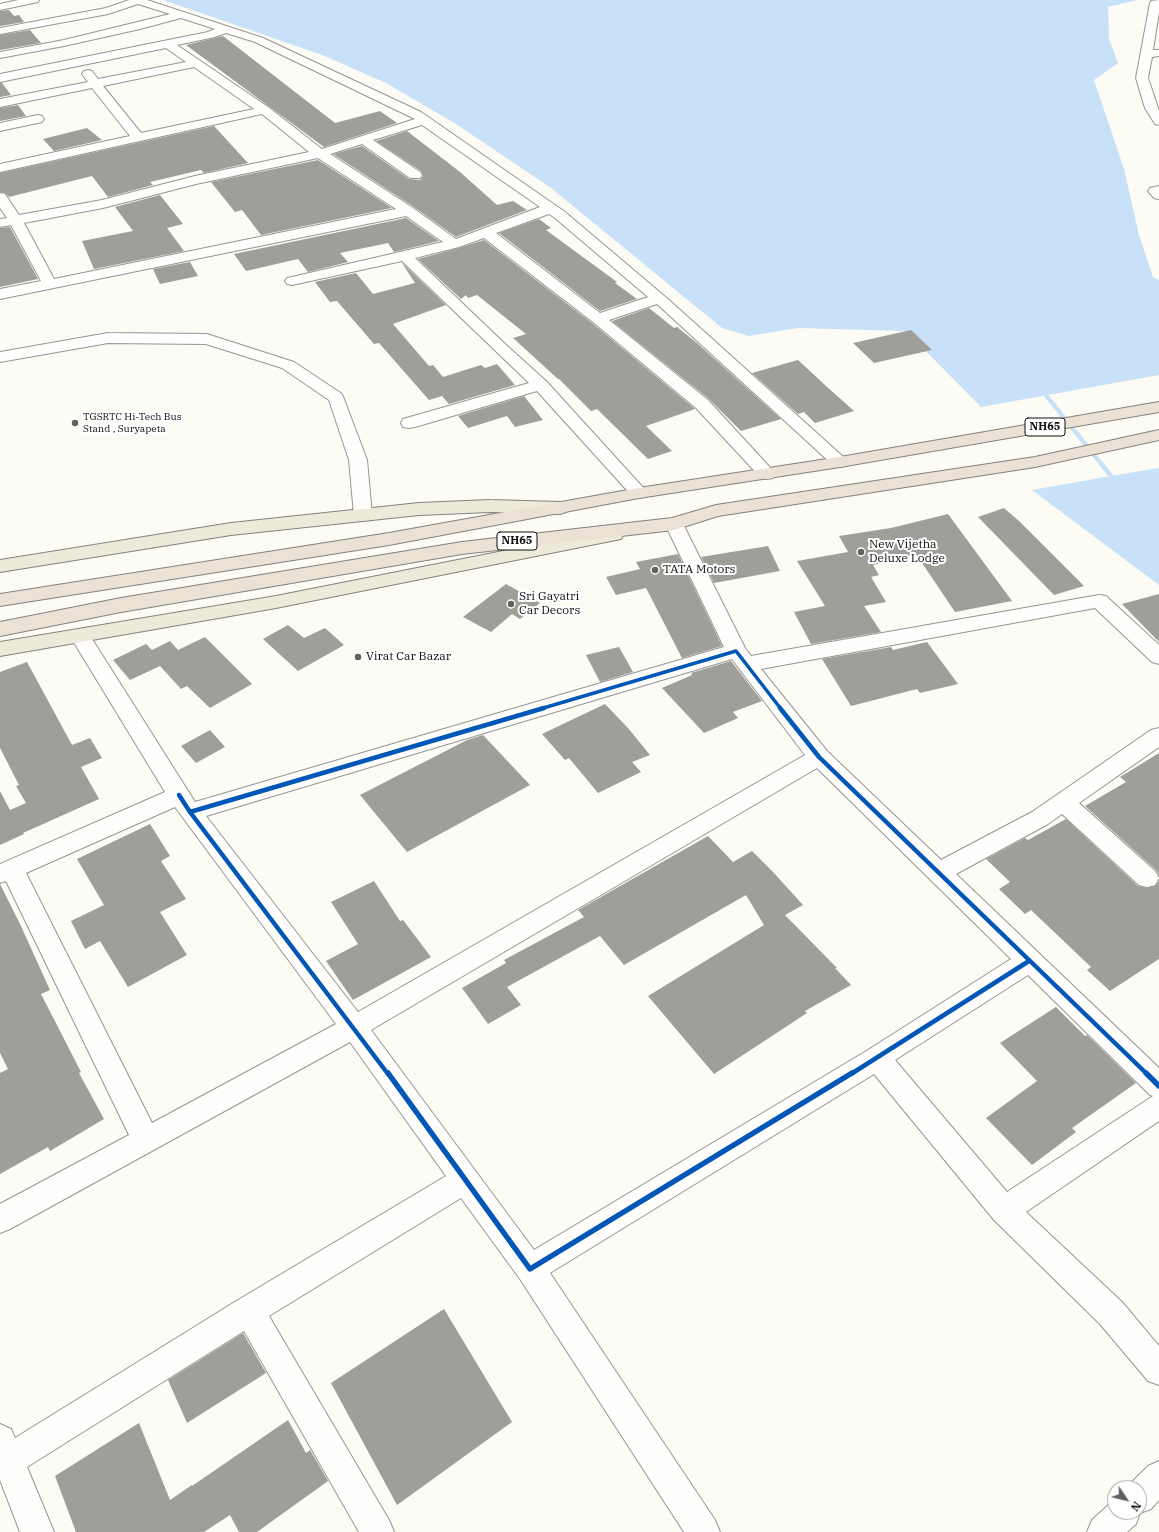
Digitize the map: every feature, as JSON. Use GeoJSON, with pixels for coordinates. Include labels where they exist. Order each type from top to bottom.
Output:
{"type":"FeatureCollection","features":[{"type":"Feature","properties":{"kind":"highway","name":"NH65"},"geometry":{"type":"LineString","coordinates":[[0,600],[389,539],[639,493],[767,474],[985,438],[1159,406]]}},
{"type":"Feature","properties":{"kind":"highway","name":"NH65"},"geometry":{"type":"LineString","coordinates":[[0,629],[121,605],[462,548],[674,524],[716,511],[1035,462],[1159,434]]}},
{"type":"Feature","properties":{"kind":"main road"},"geometry":{"type":"LineString","coordinates":[[0,566],[231,529],[363,515],[490,506],[560,508]]}},
{"type":"Feature","properties":{"kind":"main road"},"geometry":{"type":"LineString","coordinates":[[0,649],[276,602],[424,574],[555,546],[674,524]]}},
{"type":"Feature","properties":{"kind":"street"},"geometry":{"type":"LineString","coordinates":[[0,7],[34,0]]}},
{"type":"Feature","properties":{"kind":"street"},"geometry":{"type":"LineString","coordinates":[[0,31],[108,10],[137,0],[258,40],[417,115],[551,208],[658,298],[840,462]]}},
{"type":"Feature","properties":{"kind":"street"},"geometry":{"type":"LineString","coordinates":[[1159,2],[1155,3],[1156,18],[1153,53],[1142,78],[1151,108],[1159,121]]}},
{"type":"Feature","properties":{"kind":"street"},"geometry":{"type":"LineString","coordinates":[[0,55],[64,44],[180,15]]}},
{"type":"Feature","properties":{"kind":"street"},"geometry":{"type":"LineString","coordinates":[[0,78],[211,35],[225,29]]}},
{"type":"Feature","properties":{"kind":"street"},"geometry":{"type":"LineString","coordinates":[[64,44],[138,138]]}},
{"type":"Feature","properties":{"kind":"street"},"geometry":{"type":"LineString","coordinates":[[168,44],[264,110],[321,153],[408,211],[454,244]]}},
{"type":"Feature","properties":{"kind":"street"},"geometry":{"type":"LineString","coordinates":[[0,103],[196,63]]}},
{"type":"Feature","properties":{"kind":"street"},"geometry":{"type":"LineString","coordinates":[[0,168],[264,110]]}},
{"type":"Feature","properties":{"kind":"street"},"geometry":{"type":"LineString","coordinates":[[0,127],[38,119]]}},
{"type":"Feature","properties":{"kind":"street"},"geometry":{"type":"LineString","coordinates":[[0,223],[103,204],[195,180],[321,153],[424,120]]}},
{"type":"Feature","properties":{"kind":"street"},"geometry":{"type":"LineString","coordinates":[[363,140],[415,175]]}},
{"type":"Feature","properties":{"kind":"street"},"geometry":{"type":"LineString","coordinates":[[1159,190],[1155,192],[1159,195]]}},
{"type":"Feature","properties":{"kind":"street"},"geometry":{"type":"LineString","coordinates":[[0,197],[15,220],[50,285]]}},
{"type":"Feature","properties":{"kind":"street"},"geometry":{"type":"LineString","coordinates":[[292,281],[454,244],[551,208]]}},
{"type":"Feature","properties":{"kind":"street"},"geometry":{"type":"LineString","coordinates":[[0,294],[408,211]]}},
{"type":"Feature","properties":{"kind":"street"},"geometry":{"type":"LineString","coordinates":[[486,232],[598,319],[702,404],[767,474]]}},
{"type":"Feature","properties":{"kind":"street"},"geometry":{"type":"LineString","coordinates":[[406,256],[498,346],[541,385],[639,493]]}},
{"type":"Feature","properties":{"kind":"street"},"geometry":{"type":"LineString","coordinates":[[598,319],[658,298]]}},
{"type":"Feature","properties":{"kind":"street"},"geometry":{"type":"LineString","coordinates":[[0,357],[108,338],[207,339],[288,366],[336,398],[358,460],[363,515]]}},
{"type":"Feature","properties":{"kind":"street"},"geometry":{"type":"LineString","coordinates":[[409,423],[522,389],[541,385]]}},
{"type":"Feature","properties":{"kind":"street"},"geometry":{"type":"LineString","coordinates":[[674,524],[742,658],[818,757],[1159,1086]]}},
{"type":"Feature","properties":{"kind":"street"},"geometry":{"type":"LineString","coordinates":[[146,1140],[6,871],[184,803],[742,658],[1099,601],[1159,657]]}},
{"type":"Feature","properties":{"kind":"street"},"geometry":{"type":"LineString","coordinates":[[80,636],[184,803],[354,1027],[530,1269],[703,1532]]}},
{"type":"Feature","properties":{"kind":"street"},"geometry":{"type":"LineString","coordinates":[[938,873],[1040,818],[1063,802],[1154,747]]}},
{"type":"Feature","properties":{"kind":"street"},"geometry":{"type":"LineString","coordinates":[[0,1219],[354,1027],[818,757]]}},
{"type":"Feature","properties":{"kind":"street"},"geometry":{"type":"LineString","coordinates":[[1063,802],[1147,878]]}},
{"type":"Feature","properties":{"kind":"street"},"geometry":{"type":"LineString","coordinates":[[530,1269],[877,1058],[1029,961]]}},
{"type":"Feature","properties":{"kind":"street"},"geometry":{"type":"LineString","coordinates":[[877,1058],[1004,1210],[1111,1313],[1159,1370]]}},
{"type":"Feature","properties":{"kind":"street"},"geometry":{"type":"LineString","coordinates":[[1004,1210],[1159,1106]]}},
{"type":"Feature","properties":{"kind":"street"},"geometry":{"type":"LineString","coordinates":[[37,1532],[4,1450],[249,1311],[465,1180]]}},
{"type":"Feature","properties":{"kind":"street"},"geometry":{"type":"LineString","coordinates":[[249,1311],[377,1532]]}},
{"type":"Feature","properties":{"kind":"street"},"geometry":{"type":"LineString","coordinates":[[1147,1489],[1159,1477]]}},
{"type":"Feature","properties":{"kind":"street"},"geometry":{"type":"LineString","coordinates":[[1104,1532],[1116,1520]]}},
{"type":"Feature","properties":{"kind":"water"},"geometry":{"type":"Polygon","coordinates":[[[163,0],[1138,0],[1108,7],[1109,39],[1118,63],[1094,80],[1124,169],[1139,235],[1153,277],[1159,280],[1159,375],[981,407],[906,331],[798,328],[749,336],[722,328],[551,188],[456,124],[386,83],[322,55],[163,0]]]}},
{"type":"Feature","properties":{"kind":"water"},"geometry":{"type":"Polygon","coordinates":[[[1159,468],[1159,585],[1032,490],[1111,476],[1159,468]]]}},
{"type":"Feature","properties":{"kind":"building"},"geometry":{"type":"Polygon","coordinates":[[[9,10],[14,16],[19,15],[24,22],[0,26],[0,11],[9,10]]]}},
{"type":"Feature","properties":{"kind":"building"},"geometry":{"type":"Polygon","coordinates":[[[30,30],[41,43],[0,50],[0,35],[30,30]]]}},
{"type":"Feature","properties":{"kind":"building"},"geometry":{"type":"Polygon","coordinates":[[[223,36],[335,123],[380,111],[397,123],[324,147],[186,45],[223,36]]]}},
{"type":"Feature","properties":{"kind":"building"},"geometry":{"type":"Polygon","coordinates":[[[0,83],[2,83],[11,95],[0,97],[0,83]]]}},
{"type":"Feature","properties":{"kind":"building"},"geometry":{"type":"Polygon","coordinates":[[[18,105],[26,116],[0,121],[0,108],[18,105]]]}},
{"type":"Feature","properties":{"kind":"building"},"geometry":{"type":"Polygon","coordinates":[[[214,126],[248,163],[204,173],[201,170],[150,182],[153,185],[108,197],[92,176],[9,197],[5,193],[0,192],[0,173],[214,126]]]}},
{"type":"Feature","properties":{"kind":"building"},"geometry":{"type":"Polygon","coordinates":[[[87,128],[102,140],[54,151],[43,139],[87,128]]]}},
{"type":"Feature","properties":{"kind":"building"},"geometry":{"type":"Polygon","coordinates":[[[407,131],[460,172],[497,205],[513,201],[527,210],[456,237],[414,207],[333,154],[362,146],[409,179],[420,180],[423,176],[421,171],[376,141],[407,131]]]}},
{"type":"Feature","properties":{"kind":"building"},"geometry":{"type":"Polygon","coordinates":[[[318,160],[392,208],[261,235],[242,210],[235,212],[211,182],[318,160]]]}},
{"type":"Feature","properties":{"kind":"building"},"geometry":{"type":"Polygon","coordinates":[[[160,195],[183,224],[167,228],[184,251],[94,269],[82,241],[133,231],[115,207],[160,195]]]}},
{"type":"Feature","properties":{"kind":"building"},"geometry":{"type":"Polygon","coordinates":[[[406,218],[439,241],[394,252],[388,243],[340,253],[348,262],[308,272],[298,259],[246,271],[234,254],[406,218]]]}},
{"type":"Feature","properties":{"kind":"building"},"geometry":{"type":"Polygon","coordinates":[[[539,219],[551,228],[546,230],[617,282],[615,283],[637,299],[600,311],[499,233],[539,219]]]}},
{"type":"Feature","properties":{"kind":"building"},"geometry":{"type":"Polygon","coordinates":[[[10,227],[38,279],[0,287],[0,228],[10,227]]]}},
{"type":"Feature","properties":{"kind":"building"},"geometry":{"type":"Polygon","coordinates":[[[484,240],[592,323],[695,409],[646,426],[672,451],[648,459],[597,409],[591,411],[559,379],[513,338],[526,334],[477,295],[468,298],[466,295],[461,299],[418,259],[484,240]]]}},
{"type":"Feature","properties":{"kind":"building"},"geometry":{"type":"Polygon","coordinates":[[[190,262],[198,276],[160,284],[153,269],[190,262]]]}},
{"type":"Feature","properties":{"kind":"building"},"geometry":{"type":"Polygon","coordinates":[[[402,263],[446,305],[393,324],[429,366],[433,365],[443,377],[481,365],[485,368],[497,364],[515,385],[449,404],[442,396],[429,400],[379,343],[374,344],[337,301],[330,302],[315,282],[356,273],[373,294],[415,283],[402,263]]]}},
{"type":"Feature","properties":{"kind":"building"},"geometry":{"type":"Polygon","coordinates":[[[649,308],[674,328],[677,327],[697,343],[781,419],[741,431],[709,399],[612,321],[649,308]]]}},
{"type":"Feature","properties":{"kind":"building"},"geometry":{"type":"Polygon","coordinates":[[[911,330],[932,350],[874,363],[853,343],[911,330]]]}},
{"type":"Feature","properties":{"kind":"building"},"geometry":{"type":"Polygon","coordinates":[[[798,360],[854,411],[815,423],[804,412],[798,414],[752,373],[798,360]]]}},
{"type":"Feature","properties":{"kind":"building"},"geometry":{"type":"Polygon","coordinates":[[[524,396],[543,420],[515,427],[507,416],[468,428],[458,416],[524,396]]]}},
{"type":"Feature","properties":{"kind":"building"},"geometry":{"type":"Polygon","coordinates":[[[1004,508],[1084,586],[1054,595],[978,517],[1004,508]]]}},
{"type":"Feature","properties":{"kind":"building"},"geometry":{"type":"Polygon","coordinates":[[[948,514],[1012,601],[955,612],[916,554],[873,565],[879,575],[871,577],[886,602],[864,606],[881,632],[811,644],[794,612],[825,606],[797,561],[848,552],[839,536],[891,528],[948,514]]]}},
{"type":"Feature","properties":{"kind":"building"},"geometry":{"type":"Polygon","coordinates":[[[768,546],[780,571],[714,583],[701,557],[768,546]]]}},
{"type":"Feature","properties":{"kind":"building"},"geometry":{"type":"Polygon","coordinates":[[[678,554],[722,646],[682,658],[646,588],[616,595],[606,577],[640,569],[636,562],[678,554]]]}},
{"type":"Feature","properties":{"kind":"building"},"geometry":{"type":"Polygon","coordinates":[[[506,584],[540,603],[520,619],[512,614],[491,632],[463,617],[506,584]]]}},
{"type":"Feature","properties":{"kind":"building"},"geometry":{"type":"Polygon","coordinates":[[[1159,594],[1159,642],[1122,604],[1159,594]]]}},
{"type":"Feature","properties":{"kind":"building"},"geometry":{"type":"Polygon","coordinates":[[[288,625],[304,638],[325,628],[344,645],[298,671],[263,639],[288,625]]]}},
{"type":"Feature","properties":{"kind":"building"},"geometry":{"type":"Polygon","coordinates":[[[205,637],[252,684],[210,708],[187,686],[181,689],[160,666],[130,680],[113,660],[146,644],[152,650],[170,641],[178,650],[205,637]]]}},
{"type":"Feature","properties":{"kind":"building"},"geometry":{"type":"Polygon","coordinates":[[[927,642],[958,684],[920,693],[917,689],[851,706],[822,659],[891,647],[893,650],[927,642]]]}},
{"type":"Feature","properties":{"kind":"building"},"geometry":{"type":"Polygon","coordinates":[[[619,647],[633,672],[600,682],[586,655],[619,647]]]}},
{"type":"Feature","properties":{"kind":"building"},"geometry":{"type":"Polygon","coordinates":[[[731,661],[762,701],[733,712],[738,718],[704,733],[662,688],[692,675],[691,673],[731,661]]]}},
{"type":"Feature","properties":{"kind":"building"},"geometry":{"type":"Polygon","coordinates":[[[27,662],[72,745],[90,738],[102,758],[81,767],[99,799],[0,845],[0,791],[10,810],[26,803],[16,786],[19,785],[0,748],[0,672],[27,662]]]}},
{"type":"Feature","properties":{"kind":"building"},"geometry":{"type":"Polygon","coordinates":[[[605,704],[628,728],[650,755],[632,762],[641,772],[598,793],[569,758],[565,760],[542,734],[605,704]]]}},
{"type":"Feature","properties":{"kind":"building"},"geometry":{"type":"Polygon","coordinates":[[[210,730],[225,747],[196,763],[181,746],[210,730]]]}},
{"type":"Feature","properties":{"kind":"building"},"geometry":{"type":"Polygon","coordinates":[[[483,735],[530,785],[407,852],[360,795],[467,740],[483,735]]]}},
{"type":"Feature","properties":{"kind":"building"},"geometry":{"type":"Polygon","coordinates":[[[1159,753],[1159,875],[1156,870],[1085,806],[1126,782],[1120,777],[1159,753]]]}},
{"type":"Feature","properties":{"kind":"building"},"geometry":{"type":"Polygon","coordinates":[[[1066,819],[1138,886],[1147,888],[1155,886],[1159,881],[1159,959],[1110,991],[1087,970],[1091,967],[1031,910],[1025,914],[999,889],[1010,882],[986,859],[1025,838],[1028,840],[1066,819]]]}},
{"type":"Feature","properties":{"kind":"building"},"geometry":{"type":"Polygon","coordinates":[[[150,824],[170,856],[161,861],[186,899],[160,912],[187,955],[128,987],[100,941],[85,949],[71,921],[104,905],[77,859],[150,824]]]}},
{"type":"Feature","properties":{"kind":"building"},"geometry":{"type":"Polygon","coordinates":[[[708,836],[733,862],[752,851],[773,872],[803,905],[785,915],[837,968],[835,968],[851,985],[805,1011],[807,1013],[714,1074],[648,996],[764,925],[746,895],[624,965],[600,936],[507,987],[521,1005],[488,1024],[462,988],[506,963],[504,960],[584,917],[578,910],[708,836]]]}},
{"type":"Feature","properties":{"kind":"building"},"geometry":{"type":"Polygon","coordinates":[[[374,881],[400,921],[403,920],[431,957],[353,1000],[326,961],[358,944],[331,902],[374,881]]]}},
{"type":"Feature","properties":{"kind":"building"},"geometry":{"type":"Polygon","coordinates":[[[0,884],[50,990],[41,994],[81,1072],[79,1073],[104,1119],[50,1151],[48,1147],[0,1174],[0,1073],[8,1069],[0,1053],[0,884]]]}},
{"type":"Feature","properties":{"kind":"building"},"geometry":{"type":"Polygon","coordinates":[[[1056,1007],[1136,1083],[1072,1128],[1076,1132],[1032,1165],[986,1118],[1037,1081],[1000,1043],[1056,1007]]]}},
{"type":"Feature","properties":{"kind":"building"},"geometry":{"type":"Polygon","coordinates":[[[444,1309],[512,1422],[397,1505],[331,1383],[444,1309]]]}},
{"type":"Feature","properties":{"kind":"building"},"geometry":{"type":"Polygon","coordinates":[[[243,1333],[266,1373],[187,1423],[168,1380],[243,1333]]]}},
{"type":"Feature","properties":{"kind":"building"},"geometry":{"type":"Polygon","coordinates":[[[288,1420],[306,1453],[310,1450],[328,1481],[257,1532],[239,1532],[230,1515],[204,1532],[76,1532],[55,1476],[139,1423],[170,1500],[288,1420]]]}},
{"type":"Feature","properties":{"kind":"waterway"},"geometry":{"type":"LineString","coordinates":[[1040,388],[1111,476]]}},
{"type":"Feature","properties":{"kind":"cycle path"},"geometry":{"type":"LineString","coordinates":[[179,795],[190,812],[736,651],[819,757],[1159,1086]]}},
{"type":"Feature","properties":{"kind":"cycle path"},"geometry":{"type":"LineString","coordinates":[[190,812],[354,1027],[530,1269],[877,1058],[1029,961]]}},
{"type":"Feature","properties":{"kind":"place","name":"TGSRTC Hi-Tech Bus Stand , Suryapeta"},"geometry":{"type":"Point","coordinates":[75,423]}},
{"type":"Feature","properties":{"kind":"place","name":"New Vijetha Deluxe Lodge"},"geometry":{"type":"Point","coordinates":[861,552]}},
{"type":"Feature","properties":{"kind":"place","name":"TATA Motors"},"geometry":{"type":"Point","coordinates":[655,570]}},
{"type":"Feature","properties":{"kind":"place","name":"Sri Gayatri Car Decors"},"geometry":{"type":"Point","coordinates":[511,604]}},
{"type":"Feature","properties":{"kind":"place","name":"Virat Car Bazar"},"geometry":{"type":"Point","coordinates":[358,657]}}]}
